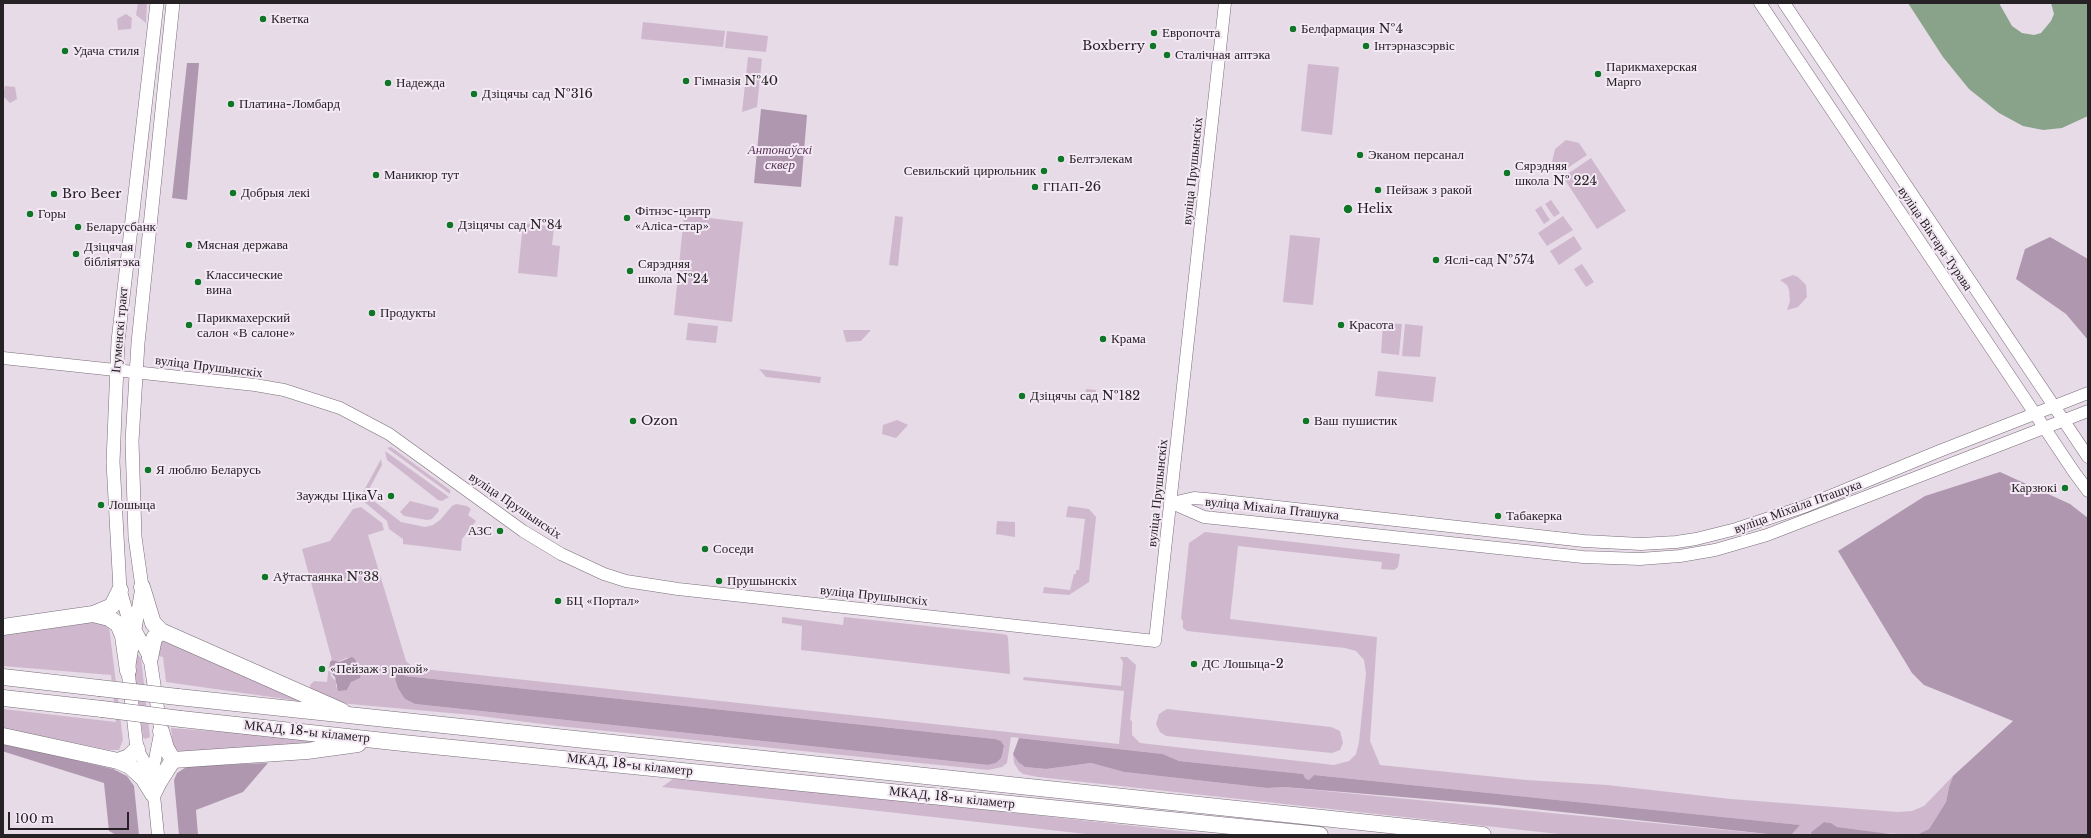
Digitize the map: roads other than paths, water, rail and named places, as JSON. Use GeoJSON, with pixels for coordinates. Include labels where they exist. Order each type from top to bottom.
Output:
{"type":"FeatureCollection","features":[{"type":"Feature","properties":{"kind":"highway"},"geometry":{"type":"LineString","coordinates":[[142,587],[153,623],[161,631],[358,717]]}},
{"type":"Feature","properties":{"kind":"highway"},"geometry":{"type":"LineString","coordinates":[[3,627],[93,614],[112,606],[120,590]]}},
{"type":"Feature","properties":{"kind":"highway"},"geometry":{"type":"LineString","coordinates":[[93,614],[109,618],[118,624],[123,636],[128,672]]}},
{"type":"Feature","properties":{"kind":"highway"},"geometry":{"type":"LineString","coordinates":[[150,658],[154,638],[161,631]]}},
{"type":"Feature","properties":{"kind":"highway","name":"МКАД, 18-ы кіламетр"},"geometry":{"type":"LineString","coordinates":[[3,677],[358,717],[1483,835]]}},
{"type":"Feature","properties":{"kind":"highway","name":"МКАД, 18-ы кіламетр"},"geometry":{"type":"LineString","coordinates":[[3,698],[403,743],[1320,835]]}},
{"type":"Feature","properties":{"kind":"highway"},"geometry":{"type":"LineString","coordinates":[[160,730],[166,748],[173,760]]}},
{"type":"Feature","properties":{"kind":"highway"},"geometry":{"type":"LineString","coordinates":[[3,736],[118,761],[134,770],[143,778],[154,794],[173,760]]}},
{"type":"Feature","properties":{"kind":"highway"},"geometry":{"type":"LineString","coordinates":[[173,760],[307,752],[362,743],[403,743]]}},
{"type":"Feature","properties":{"kind":"highway"},"geometry":{"type":"LineString","coordinates":[[118,761],[129,757],[137,749]]}},
{"type":"Feature","properties":{"kind":"main road","name":"Ігуменскі тракт"},"geometry":{"type":"LineString","coordinates":[[157,3],[115,370],[113,462],[122,603],[150,658],[160,730]]}},
{"type":"Feature","properties":{"kind":"main road","name":"Ігуменскі тракт"},"geometry":{"type":"LineString","coordinates":[[137,749],[128,672],[136,632],[142,587],[135,537],[132,488],[132,441],[136,373],[150,212],[173,3]]}},
{"type":"Feature","properties":{"kind":"street","name":"вуліца Прушынскіх"},"geometry":{"type":"LineString","coordinates":[[3,358],[255,385],[284,390],[340,408],[389,434],[502,516],[561,554],[604,574],[626,580],[678,589],[1155,641],[1172,503],[1225,3]]}},
{"type":"Feature","properties":{"kind":"street","name":"вуліца Віктара Турава"},"geometry":{"type":"LineString","coordinates":[[1760,3],[2088,491]]}},
{"type":"Feature","properties":{"kind":"street","name":"вуліца Віктара Турава"},"geometry":{"type":"LineString","coordinates":[[1784,3],[2088,457]]}},
{"type":"Feature","properties":{"kind":"street","name":"вуліца Міхаіла Пташука"},"geometry":{"type":"LineString","coordinates":[[1172,503],[1194,498],[1206,498],[1584,541],[1641,544],[1676,542],[1696,539],[1736,529],[1806,506],[2088,394]]}},
{"type":"Feature","properties":{"kind":"street","name":"вуліца Міхаіла Пташука"},"geometry":{"type":"LineString","coordinates":[[1172,503],[1204,517],[1583,557],[1640,558],[1680,556],[1715,550],[1767,535],[2088,411]]}},
{"type":"Feature","properties":{"kind":"street"},"geometry":{"type":"LineString","coordinates":[[158,835],[152,775],[157,756],[160,730]]}},
{"type":"Feature","properties":{"kind":"street"},"geometry":{"type":"LineString","coordinates":[[137,749],[152,775]]}},
{"type":"Feature","properties":{"kind":"place","name":"Кветка"},"geometry":{"type":"Point","coordinates":[263,19]}},
{"type":"Feature","properties":{"kind":"place","name":"Белфармация №4"},"geometry":{"type":"Point","coordinates":[1293,29]}},
{"type":"Feature","properties":{"kind":"place","name":"Европочта"},"geometry":{"type":"Point","coordinates":[1154,33]}},
{"type":"Feature","properties":{"kind":"place","name":"Boxberry"},"geometry":{"type":"Point","coordinates":[1153,46]}},
{"type":"Feature","properties":{"kind":"place","name":"Інтэрназсэрвіс"},"geometry":{"type":"Point","coordinates":[1366,46]}},
{"type":"Feature","properties":{"kind":"place","name":"Удача стиля"},"geometry":{"type":"Point","coordinates":[65,51]}},
{"type":"Feature","properties":{"kind":"place","name":"Сталічная аптэка"},"geometry":{"type":"Point","coordinates":[1167,55]}},
{"type":"Feature","properties":{"kind":"place","name":"Парикмахерская Марго"},"geometry":{"type":"Point","coordinates":[1598,74]}},
{"type":"Feature","properties":{"kind":"place","name":"Гімназія №40"},"geometry":{"type":"Point","coordinates":[686,81]}},
{"type":"Feature","properties":{"kind":"place","name":"Надежда"},"geometry":{"type":"Point","coordinates":[388,83]}},
{"type":"Feature","properties":{"kind":"place","name":"Дзіцячы сад №316"},"geometry":{"type":"Point","coordinates":[474,94]}},
{"type":"Feature","properties":{"kind":"place","name":"Платина-Ломбард"},"geometry":{"type":"Point","coordinates":[231,104]}},
{"type":"Feature","properties":{"kind":"place","name":"Эканом персанал"},"geometry":{"type":"Point","coordinates":[1360,155]}},
{"type":"Feature","properties":{"kind":"place","name":"Белтэлекам"},"geometry":{"type":"Point","coordinates":[1061,159]}},
{"type":"Feature","properties":{"kind":"place","name":"Севильский цирюльник"},"geometry":{"type":"Point","coordinates":[1044,171]}},
{"type":"Feature","properties":{"kind":"place","name":"Сярэдняя школа № 224"},"geometry":{"type":"Point","coordinates":[1507,173]}},
{"type":"Feature","properties":{"kind":"place","name":"Маникюр тут"},"geometry":{"type":"Point","coordinates":[376,175]}},
{"type":"Feature","properties":{"kind":"place","name":"ГПАП-26"},"geometry":{"type":"Point","coordinates":[1035,187]}},
{"type":"Feature","properties":{"kind":"place","name":"Пейзаж з ракой"},"geometry":{"type":"Point","coordinates":[1378,190]}},
{"type":"Feature","properties":{"kind":"place","name":"Добрыя лекі"},"geometry":{"type":"Point","coordinates":[233,193]}},
{"type":"Feature","properties":{"kind":"place","name":"Bro Beer"},"geometry":{"type":"Point","coordinates":[54,194]}},
{"type":"Feature","properties":{"kind":"place","name":"Helix"},"geometry":{"type":"Point","coordinates":[1348,209]}},
{"type":"Feature","properties":{"kind":"place","name":"Горы"},"geometry":{"type":"Point","coordinates":[30,214]}},
{"type":"Feature","properties":{"kind":"place","name":"Фітнэс-цэнтр «Аліса-стар»"},"geometry":{"type":"Point","coordinates":[627,218]}},
{"type":"Feature","properties":{"kind":"place","name":"Дзіцячы сад №84"},"geometry":{"type":"Point","coordinates":[450,225]}},
{"type":"Feature","properties":{"kind":"place","name":"Беларусбанк"},"geometry":{"type":"Point","coordinates":[78,227]}},
{"type":"Feature","properties":{"kind":"place","name":"Мясная держава"},"geometry":{"type":"Point","coordinates":[189,245]}},
{"type":"Feature","properties":{"kind":"place","name":"Дзіцячая бібліятэка"},"geometry":{"type":"Point","coordinates":[76,254]}},
{"type":"Feature","properties":{"kind":"place","name":"Яслі-сад №574"},"geometry":{"type":"Point","coordinates":[1436,260]}},
{"type":"Feature","properties":{"kind":"place","name":"Сярэдняя школа №24"},"geometry":{"type":"Point","coordinates":[630,271]}},
{"type":"Feature","properties":{"kind":"place","name":"Классические вина"},"geometry":{"type":"Point","coordinates":[198,282]}},
{"type":"Feature","properties":{"kind":"place","name":"Продукты"},"geometry":{"type":"Point","coordinates":[372,313]}},
{"type":"Feature","properties":{"kind":"place","name":"Парикмахерский салон «В салоне»"},"geometry":{"type":"Point","coordinates":[189,325]}},
{"type":"Feature","properties":{"kind":"place","name":"Красота"},"geometry":{"type":"Point","coordinates":[1341,325]}},
{"type":"Feature","properties":{"kind":"place","name":"Крама"},"geometry":{"type":"Point","coordinates":[1103,339]}},
{"type":"Feature","properties":{"kind":"place","name":"Дзіцячы сад №182"},"geometry":{"type":"Point","coordinates":[1022,396]}},
{"type":"Feature","properties":{"kind":"place","name":"Ozon"},"geometry":{"type":"Point","coordinates":[633,421]}},
{"type":"Feature","properties":{"kind":"place","name":"Ваш пушистик"},"geometry":{"type":"Point","coordinates":[1306,421]}},
{"type":"Feature","properties":{"kind":"place","name":"Я люблю Беларусь"},"geometry":{"type":"Point","coordinates":[148,470]}},
{"type":"Feature","properties":{"kind":"place","name":"Карзюкі"},"geometry":{"type":"Point","coordinates":[2065,488]}},
{"type":"Feature","properties":{"kind":"place","name":"Заужды ЦікаVа"},"geometry":{"type":"Point","coordinates":[391,496]}},
{"type":"Feature","properties":{"kind":"place","name":"Лошыца"},"geometry":{"type":"Point","coordinates":[101,505]}},
{"type":"Feature","properties":{"kind":"place","name":"Табакерка"},"geometry":{"type":"Point","coordinates":[1498,516]}},
{"type":"Feature","properties":{"kind":"place","name":"АЗС"},"geometry":{"type":"Point","coordinates":[500,531]}},
{"type":"Feature","properties":{"kind":"place","name":"Соседи"},"geometry":{"type":"Point","coordinates":[705,549]}},
{"type":"Feature","properties":{"kind":"place","name":"Аўтастаянка №38"},"geometry":{"type":"Point","coordinates":[265,577]}},
{"type":"Feature","properties":{"kind":"place","name":"Прушынскіх"},"geometry":{"type":"Point","coordinates":[719,581]}},
{"type":"Feature","properties":{"kind":"place","name":"БЦ «Портал»"},"geometry":{"type":"Point","coordinates":[558,601]}},
{"type":"Feature","properties":{"kind":"place","name":"ДС Лошыца-2"},"geometry":{"type":"Point","coordinates":[1194,664]}},
{"type":"Feature","properties":{"kind":"place","name":"«Пейзаж з ракой»"},"geometry":{"type":"Point","coordinates":[322,669]}},
{"type":"Feature","properties":{"kind":"park label","name":"Антонаўскі сквер"},"geometry":{"type":"Point","coordinates":[780,158]}}]}
